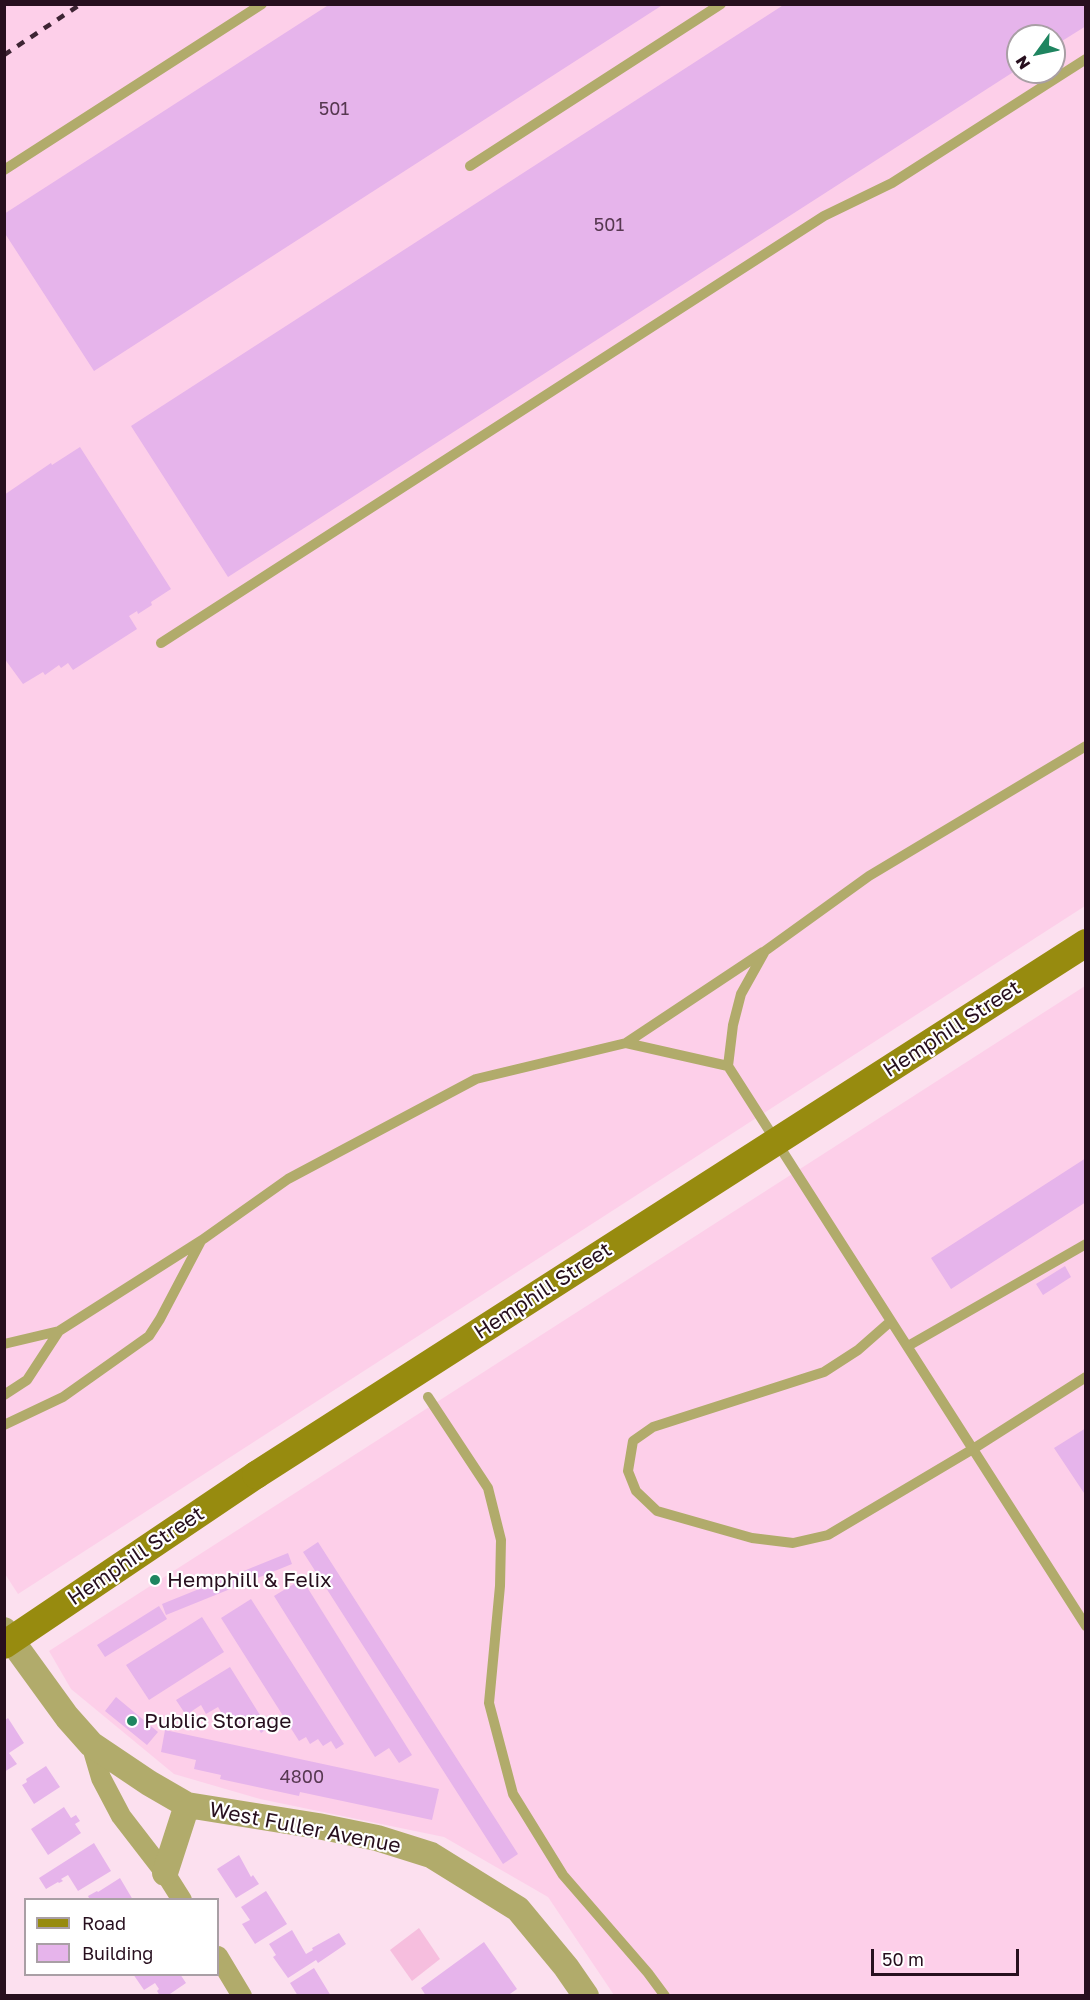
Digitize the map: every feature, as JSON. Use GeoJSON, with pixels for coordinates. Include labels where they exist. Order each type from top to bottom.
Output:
{"type":"FeatureCollection","features":[{"type":"Feature","properties":{"kind":"main road","name":"Hemphill Street"},"geometry":{"type":"LineString","coordinates":[[7,1638],[256,1475],[1086,943]]}},
{"type":"Feature","properties":{"kind":"street","name":"West Fuller Avenue"},"geometry":{"type":"LineString","coordinates":[[7,1638],[67,1717],[91,1744],[148,1783],[187,1805],[377,1838],[431,1855],[518,1909],[567,1967],[583,1995]]}},
{"type":"Feature","properties":{"kind":"street"},"geometry":{"type":"LineString","coordinates":[[91,1744],[101,1778],[121,1816],[181,1898]]}},
{"type":"Feature","properties":{"kind":"street"},"geometry":{"type":"LineString","coordinates":[[165,1873],[187,1805]]}},
{"type":"Feature","properties":{"kind":"street"},"geometry":{"type":"LineString","coordinates":[[219,1958],[242,1995]]}},
{"type":"Feature","properties":{"kind":"lane"},"geometry":{"type":"LineString","coordinates":[[4,170],[262,4]]}},
{"type":"Feature","properties":{"kind":"lane"},"geometry":{"type":"LineString","coordinates":[[470,166],[721,4]]}},
{"type":"Feature","properties":{"kind":"lane"},"geometry":{"type":"LineString","coordinates":[[161,643],[824,216],[892,183],[1086,59]]}},
{"type":"Feature","properties":{"kind":"lane"},"geometry":{"type":"LineString","coordinates":[[4,1344],[59,1331],[202,1240],[288,1179],[476,1079],[626,1043],[765,951],[869,876],[1086,746]]}},
{"type":"Feature","properties":{"kind":"lane"},"geometry":{"type":"LineString","coordinates":[[765,951],[741,994],[733,1025],[728,1066],[1086,1626]]}},
{"type":"Feature","properties":{"kind":"lane"},"geometry":{"type":"LineString","coordinates":[[626,1043],[728,1066]]}},
{"type":"Feature","properties":{"kind":"lane"},"geometry":{"type":"LineString","coordinates":[[4,1425],[63,1397],[149,1336],[202,1240]]}},
{"type":"Feature","properties":{"kind":"lane"},"geometry":{"type":"LineString","coordinates":[[908,1346],[1086,1244]]}},
{"type":"Feature","properties":{"kind":"lane"},"geometry":{"type":"LineString","coordinates":[[891,1321],[858,1350],[824,1372],[653,1427],[633,1441],[628,1471],[636,1491],[657,1511],[752,1538],[793,1543],[828,1535],[974,1449],[1086,1377]]}},
{"type":"Feature","properties":{"kind":"lane"},"geometry":{"type":"LineString","coordinates":[[4,1395],[27,1380],[59,1331]]}},
{"type":"Feature","properties":{"kind":"lane"},"geometry":{"type":"LineString","coordinates":[[428,1397],[488,1488],[501,1540],[500,1586],[489,1702],[513,1794],[563,1875],[665,1995]]}},
{"type":"Feature","properties":{"kind":"shaded area"},"geometry":{"type":"Polygon","coordinates":[[[5,5],[1085,5],[1085,906],[18,1594],[5,1574],[5,5]]]}},
{"type":"Feature","properties":{"kind":"shaded area"},"geometry":{"type":"Polygon","coordinates":[[[1085,986],[1085,1995],[614,1995],[548,1897],[444,1837],[260,1799],[174,1774],[71,1689],[49,1651],[1085,986]]]}},
{"type":"Feature","properties":{"kind":"shaded area"},"geometry":{"type":"Polygon","coordinates":[[[419,1928],[440,1959],[412,1981],[390,1950],[419,1928]]]}},
{"type":"Feature","properties":{"kind":"building"},"geometry":{"type":"Polygon","coordinates":[[[330,4],[664,4],[94,371],[4,232],[4,214],[330,4]]]}},
{"type":"Feature","properties":{"kind":"building"},"geometry":{"type":"Polygon","coordinates":[[[785,4],[1086,4],[1086,26],[1066,38],[1066,24],[1006,24],[1006,77],[228,577],[131,426],[785,4]]]}},
{"type":"Feature","properties":{"kind":"building"},"geometry":{"type":"Polygon","coordinates":[[[80,447],[171,589],[138,614],[137,611],[129,616],[137,629],[73,670],[68,663],[61,668],[59,665],[45,675],[43,672],[23,684],[4,658],[4,495],[51,463],[52,465],[80,447]]]}},
{"type":"Feature","properties":{"kind":"building"},"geometry":{"type":"Polygon","coordinates":[[[1086,1158],[1086,1202],[951,1289],[931,1258],[1086,1158]]]}},
{"type":"Feature","properties":{"kind":"building"},"geometry":{"type":"Polygon","coordinates":[[[1065,1266],[1071,1277],[1043,1295],[1036,1284],[1065,1266]]]}},
{"type":"Feature","properties":{"kind":"building"},"geometry":{"type":"Polygon","coordinates":[[[1086,1428],[1086,1496],[1054,1448],[1086,1428]]]}},
{"type":"Feature","properties":{"kind":"building"},"geometry":{"type":"Polygon","coordinates":[[[318,1542],[518,1854],[503,1864],[303,1552],[318,1542]]]}},
{"type":"Feature","properties":{"kind":"building"},"geometry":{"type":"Polygon","coordinates":[[[288,1553],[292,1564],[166,1615],[162,1604],[288,1553]]]}},
{"type":"Feature","properties":{"kind":"building"},"geometry":{"type":"Polygon","coordinates":[[[302,1579],[412,1755],[399,1763],[389,1748],[375,1757],[274,1596],[302,1579]]]}},
{"type":"Feature","properties":{"kind":"building"},"geometry":{"type":"Polygon","coordinates":[[[251,1599],[344,1744],[336,1749],[331,1741],[323,1746],[318,1739],[310,1744],[306,1737],[299,1741],[221,1618],[251,1599]]]}},
{"type":"Feature","properties":{"kind":"building"},"geometry":{"type":"Polygon","coordinates":[[[159,1606],[167,1619],[105,1657],[97,1645],[159,1606]]]}},
{"type":"Feature","properties":{"kind":"building"},"geometry":{"type":"Polygon","coordinates":[[[202,1617],[224,1652],[149,1700],[126,1665],[202,1617]]]}},
{"type":"Feature","properties":{"kind":"building"},"geometry":{"type":"Polygon","coordinates":[[[230,1667],[268,1728],[261,1733],[251,1717],[239,1725],[235,1717],[227,1722],[218,1707],[206,1714],[201,1705],[186,1715],[176,1700],[230,1667]]]}},
{"type":"Feature","properties":{"kind":"building","name":"Public Storage"},"geometry":{"type":"Polygon","coordinates":[[[116,1697],[158,1732],[147,1745],[105,1711],[116,1697]]]}},
{"type":"Feature","properties":{"kind":"building"},"geometry":{"type":"Polygon","coordinates":[[[8,1718],[24,1743],[9,1753],[17,1764],[4,1772],[4,1721],[8,1718]]]}},
{"type":"Feature","properties":{"kind":"building"},"geometry":{"type":"Polygon","coordinates":[[[165,1730],[439,1789],[432,1820],[300,1792],[299,1796],[220,1779],[221,1775],[194,1769],[196,1760],[161,1752],[165,1730]]]}},
{"type":"Feature","properties":{"kind":"building"},"geometry":{"type":"Polygon","coordinates":[[[46,1766],[60,1787],[34,1804],[22,1785],[27,1782],[26,1779],[46,1766]]]}},
{"type":"Feature","properties":{"kind":"building"},"geometry":{"type":"Polygon","coordinates":[[[64,1807],[71,1818],[76,1815],[80,1821],[75,1824],[81,1833],[48,1855],[31,1829],[64,1807]]]}},
{"type":"Feature","properties":{"kind":"building"},"geometry":{"type":"Polygon","coordinates":[[[94,1843],[111,1871],[78,1891],[68,1875],[61,1879],[63,1881],[46,1889],[39,1878],[94,1843]]]}},
{"type":"Feature","properties":{"kind":"building"},"geometry":{"type":"Polygon","coordinates":[[[239,1855],[251,1877],[253,1875],[259,1884],[236,1898],[217,1869],[239,1855]]]}},
{"type":"Feature","properties":{"kind":"building"},"geometry":{"type":"Polygon","coordinates":[[[120,1878],[132,1898],[89,1898],[88,1896],[120,1878]]]}},
{"type":"Feature","properties":{"kind":"building"},"geometry":{"type":"Polygon","coordinates":[[[266,1891],[287,1924],[255,1944],[242,1924],[250,1920],[241,1907],[266,1891]]]}},
{"type":"Feature","properties":{"kind":"building"},"geometry":{"type":"Polygon","coordinates":[[[292,1930],[306,1954],[313,1950],[312,1948],[339,1933],[346,1944],[318,1963],[316,1960],[288,1978],[273,1957],[276,1955],[269,1944],[292,1930]]]}},
{"type":"Feature","properties":{"kind":"building"},"geometry":{"type":"Polygon","coordinates":[[[484,1942],[517,1989],[507,1996],[426,1996],[421,1988],[484,1942]]]}},
{"type":"Feature","properties":{"kind":"building"},"geometry":{"type":"Polygon","coordinates":[[[314,1968],[331,1996],[298,1996],[290,1983],[314,1968]]]}},
{"type":"Feature","properties":{"kind":"building"},"geometry":{"type":"Polygon","coordinates":[[[134,1976],[181,1976],[186,1983],[167,1996],[160,1996],[155,1983],[144,1990],[134,1976]]]}},
{"type":"Feature","properties":{"kind":"railway"},"geometry":{"type":"LineString","coordinates":[[4,55],[81,4]]}},
{"type":"Feature","properties":{"kind":"place","name":"Hemphill & Felix"},"geometry":{"type":"Point","coordinates":[155,1580]}},
{"type":"Feature","properties":{"kind":"place","name":"Public Storage"},"geometry":{"type":"Point","coordinates":[132,1721]}}]}
